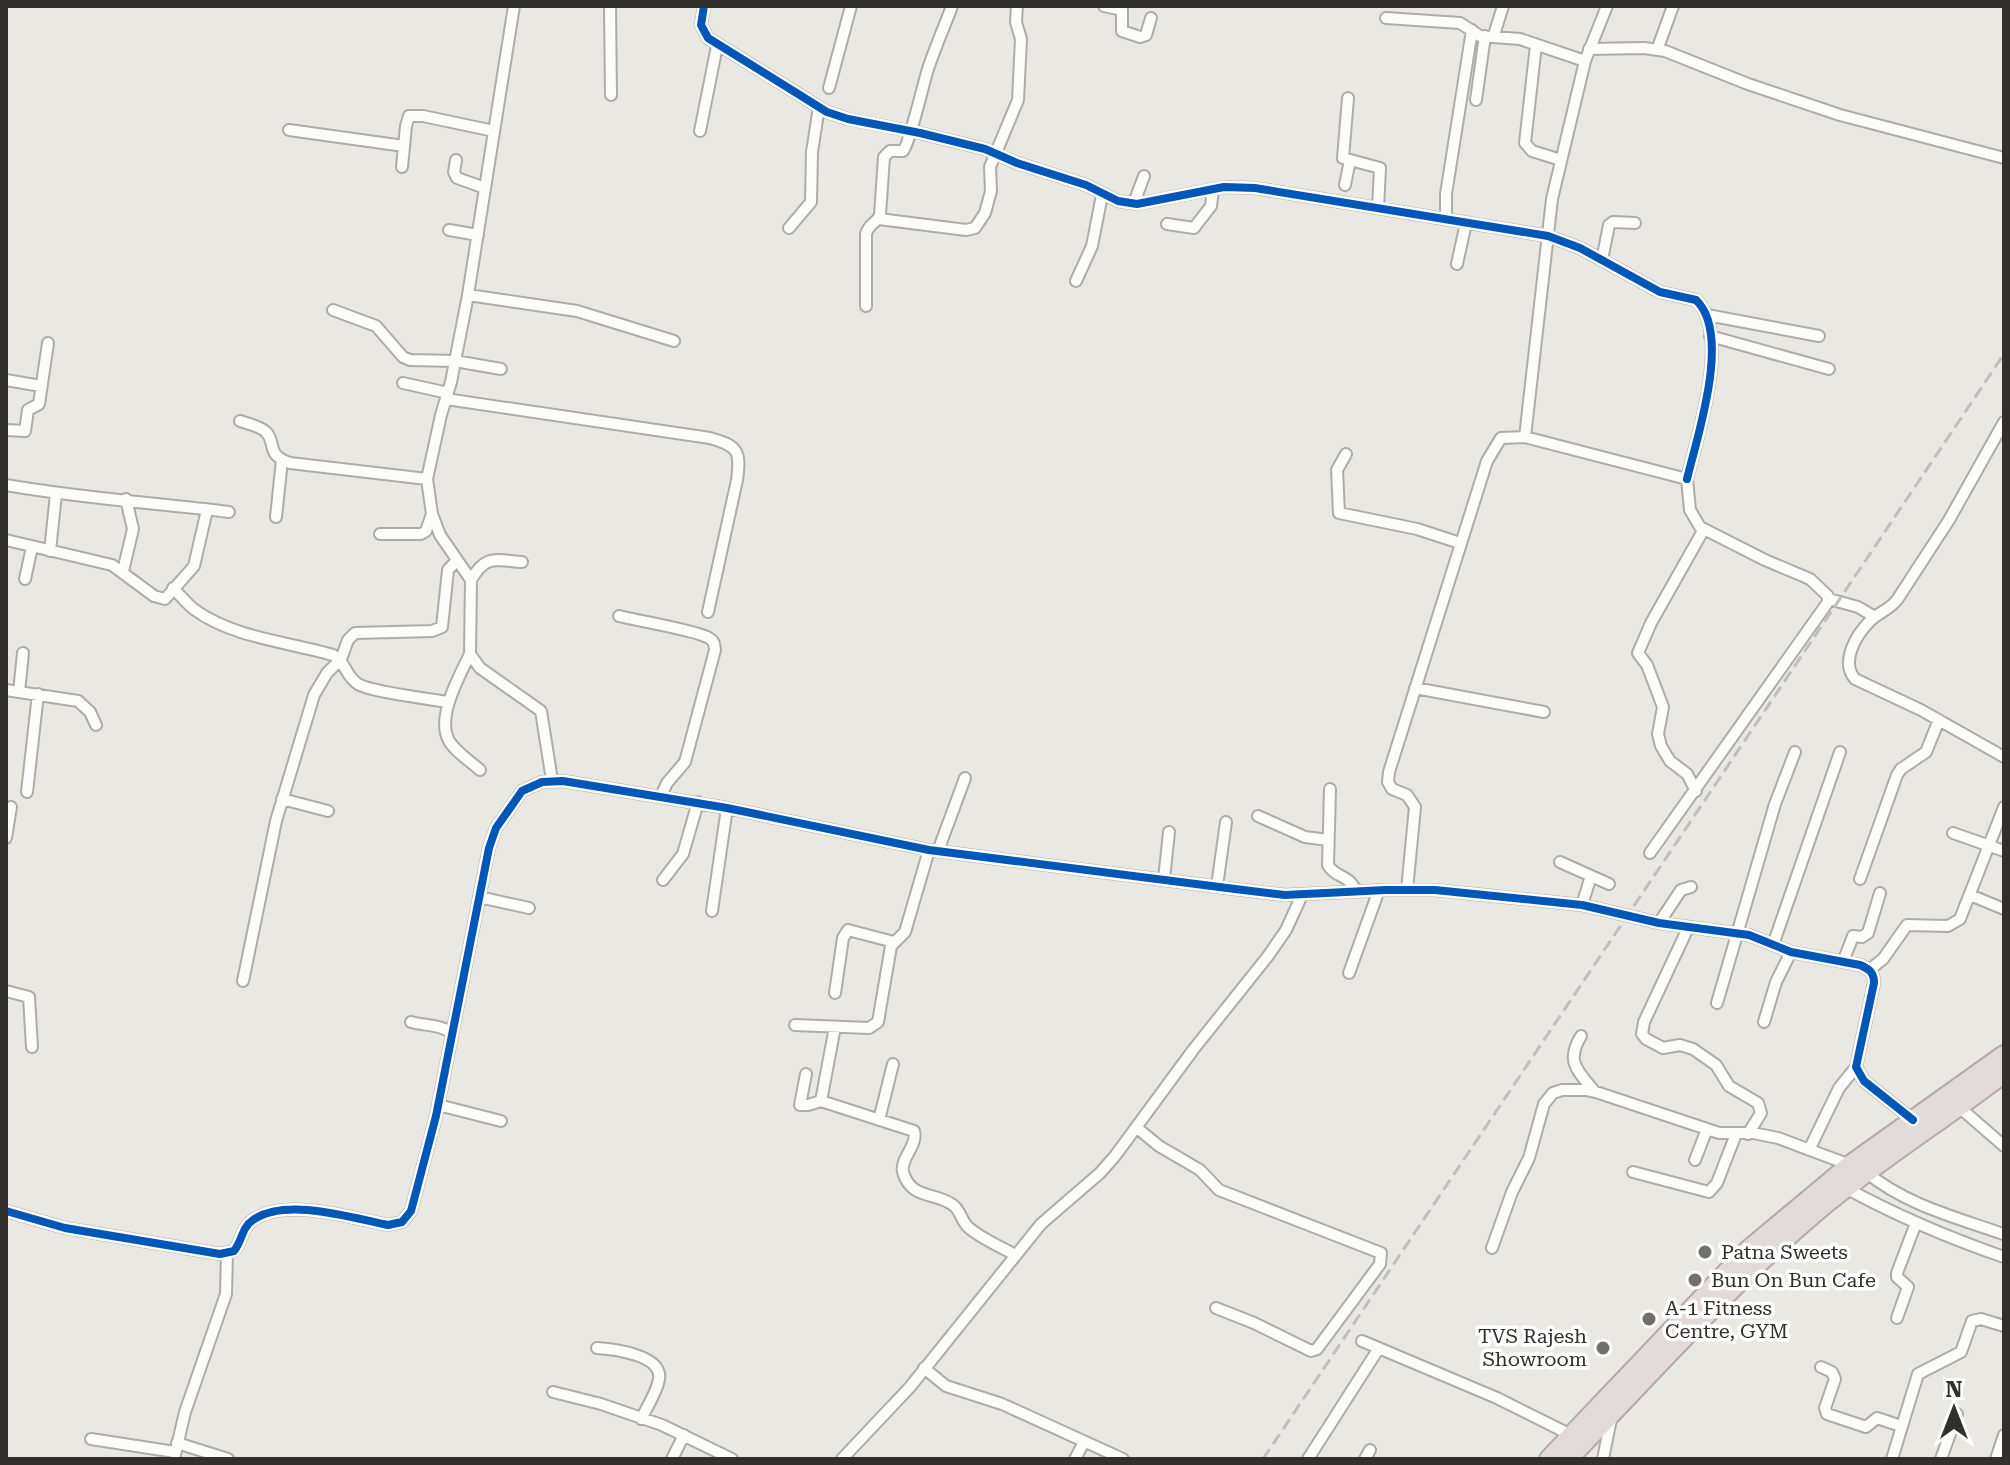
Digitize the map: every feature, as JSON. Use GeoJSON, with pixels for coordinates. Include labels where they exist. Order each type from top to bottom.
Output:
{"type":"FeatureCollection","features":[{"type":"Feature","properties":{"kind":"highway"},"geometry":{"type":"LineString","coordinates":[[1568,1459],[1719,1301],[1846,1188],[1858,1169],[1913,1120],[2004,1055]]}},
{"type":"Feature","properties":{"kind":"highway"},"geometry":{"type":"LineString","coordinates":[[1549,1459],[1747,1251],[1858,1169],[1959,1107],[2004,1073]]}},
{"type":"Feature","properties":{"kind":"street"},"geometry":{"type":"LineString","coordinates":[[471,580],[440,535],[432,514],[427,479],[468,295],[514,6]]}},
{"type":"Feature","properties":{"kind":"street"},"geometry":{"type":"LineString","coordinates":[[610,6],[611,95]]}},
{"type":"Feature","properties":{"kind":"street"},"geometry":{"type":"LineString","coordinates":[[704,6],[701,25],[717,46],[819,107],[848,119],[909,131],[995,154],[1086,185],[1118,201],[1159,201],[1213,189],[1255,188],[1548,236],[1580,248],[1660,292],[1696,300],[1707,315],[1710,384],[1687,479],[1694,520],[1704,529],[1810,579],[1823,589],[1829,599],[1858,607],[1875,617]]}},
{"type":"Feature","properties":{"kind":"street"},"geometry":{"type":"LineString","coordinates":[[829,88],[851,6]]}},
{"type":"Feature","properties":{"kind":"street"},"geometry":{"type":"LineString","coordinates":[[879,219],[884,157],[890,151],[906,150],[930,62],[952,6]]}},
{"type":"Feature","properties":{"kind":"street"},"geometry":{"type":"LineString","coordinates":[[866,306],[866,234],[869,225],[879,219],[958,230],[975,228],[985,213],[991,191],[989,171],[1018,100],[1021,39],[1016,22],[1017,6]]}},
{"type":"Feature","properties":{"kind":"street"},"geometry":{"type":"LineString","coordinates":[[1104,6],[1122,10],[1122,31],[1140,37],[1146,35],[1151,18]]}},
{"type":"Feature","properties":{"kind":"street"},"geometry":{"type":"LineString","coordinates":[[1476,100],[1490,36],[1502,8],[1488,6]]}},
{"type":"Feature","properties":{"kind":"street"},"geometry":{"type":"LineString","coordinates":[[1525,437],[1552,199],[1585,61],[1607,6]]}},
{"type":"Feature","properties":{"kind":"street"},"geometry":{"type":"LineString","coordinates":[[1657,50],[1673,6]]}},
{"type":"Feature","properties":{"kind":"street"},"geometry":{"type":"LineString","coordinates":[[1386,18],[1460,23],[1490,36],[1520,39],[1585,61]]}},
{"type":"Feature","properties":{"kind":"street"},"geometry":{"type":"LineString","coordinates":[[1446,219],[1446,194],[1472,30]]}},
{"type":"Feature","properties":{"kind":"street"},"geometry":{"type":"LineString","coordinates":[[1536,45],[1525,143],[1532,151],[1561,160]]}},
{"type":"Feature","properties":{"kind":"street"},"geometry":{"type":"LineString","coordinates":[[700,131],[717,46]]}},
{"type":"Feature","properties":{"kind":"street"},"geometry":{"type":"LineString","coordinates":[[1589,49],[1657,50],[1676,54],[1748,84],[1840,115],[2004,158]]}},
{"type":"Feature","properties":{"kind":"street"},"geometry":{"type":"LineString","coordinates":[[1348,98],[1343,158],[1380,168],[1378,208]]}},
{"type":"Feature","properties":{"kind":"street"},"geometry":{"type":"LineString","coordinates":[[789,228],[811,202],[812,152],[819,107]]}},
{"type":"Feature","properties":{"kind":"street"},"geometry":{"type":"LineString","coordinates":[[402,167],[409,116],[494,131]]}},
{"type":"Feature","properties":{"kind":"street"},"geometry":{"type":"LineString","coordinates":[[289,130],[404,146]]}},
{"type":"Feature","properties":{"kind":"street"},"geometry":{"type":"LineString","coordinates":[[456,160],[454,172],[457,178],[485,188]]}},
{"type":"Feature","properties":{"kind":"street"},"geometry":{"type":"LineString","coordinates":[[1345,185],[1350,160]]}},
{"type":"Feature","properties":{"kind":"street"},"geometry":{"type":"LineString","coordinates":[[1134,203],[1144,176]]}},
{"type":"Feature","properties":{"kind":"street"},"geometry":{"type":"LineString","coordinates":[[1167,224],[1194,228],[1211,206],[1213,189]]}},
{"type":"Feature","properties":{"kind":"street"},"geometry":{"type":"LineString","coordinates":[[1076,281],[1092,246],[1102,195]]}},
{"type":"Feature","properties":{"kind":"street"},"geometry":{"type":"LineString","coordinates":[[1602,260],[1609,225],[1613,222],[1635,223]]}},
{"type":"Feature","properties":{"kind":"street"},"geometry":{"type":"LineString","coordinates":[[1457,264],[1466,223]]}},
{"type":"Feature","properties":{"kind":"street"},"geometry":{"type":"LineString","coordinates":[[449,230],[478,235]]}},
{"type":"Feature","properties":{"kind":"street"},"geometry":{"type":"LineString","coordinates":[[468,295],[577,311],[674,341]]}},
{"type":"Feature","properties":{"kind":"street"},"geometry":{"type":"LineString","coordinates":[[333,310],[376,326],[403,357],[410,360],[455,361],[501,369]]}},
{"type":"Feature","properties":{"kind":"street"},"geometry":{"type":"LineString","coordinates":[[1707,315],[1819,336]]}},
{"type":"Feature","properties":{"kind":"street"},"geometry":{"type":"LineString","coordinates":[[1710,336],[1829,369]]}},
{"type":"Feature","properties":{"kind":"street"},"geometry":{"type":"LineString","coordinates":[[6,430],[25,431],[26,413],[39,404],[48,343]]}},
{"type":"Feature","properties":{"kind":"street"},"geometry":{"type":"LineString","coordinates":[[6,380],[41,386]]}},
{"type":"Feature","properties":{"kind":"street"},"geometry":{"type":"LineString","coordinates":[[403,383],[447,396],[710,438],[737,450],[740,461],[737,480],[708,612]]}},
{"type":"Feature","properties":{"kind":"street"},"geometry":{"type":"LineString","coordinates":[[240,421],[264,431],[273,452],[282,460],[427,479]]}},
{"type":"Feature","properties":{"kind":"street"},"geometry":{"type":"LineString","coordinates":[[2004,422],[1949,520],[1897,600],[1867,624],[1850,654],[1848,671],[1855,679],[1939,720],[2004,757]]}},
{"type":"Feature","properties":{"kind":"street"},"geometry":{"type":"LineString","coordinates":[[1407,890],[1415,807],[1407,795],[1392,789],[1388,782],[1402,724],[1487,461],[1496,443],[1509,436],[1525,437],[1687,479]]}},
{"type":"Feature","properties":{"kind":"street"},"geometry":{"type":"LineString","coordinates":[[1346,454],[1337,470],[1339,513],[1417,529],[1460,543]]}},
{"type":"Feature","properties":{"kind":"street"},"geometry":{"type":"LineString","coordinates":[[276,517],[282,460]]}},
{"type":"Feature","properties":{"kind":"street"},"geometry":{"type":"LineString","coordinates":[[6,485],[56,494],[229,512]]}},
{"type":"Feature","properties":{"kind":"street"},"geometry":{"type":"LineString","coordinates":[[50,551],[56,494]]}},
{"type":"Feature","properties":{"kind":"street"},"geometry":{"type":"LineString","coordinates":[[123,571],[133,529],[126,499]]}},
{"type":"Feature","properties":{"kind":"street"},"geometry":{"type":"LineString","coordinates":[[6,540],[112,565],[165,599],[194,566],[207,510]]}},
{"type":"Feature","properties":{"kind":"street"},"geometry":{"type":"LineString","coordinates":[[380,534],[421,534],[426,531],[432,514]]}},
{"type":"Feature","properties":{"kind":"street"},"geometry":{"type":"LineString","coordinates":[[1696,791],[1687,774],[1670,761],[1661,746],[1658,734],[1663,707],[1647,665],[1638,653],[1651,623],[1704,529]]}},
{"type":"Feature","properties":{"kind":"street"},"geometry":{"type":"LineString","coordinates":[[25,579],[32,547]]}},
{"type":"Feature","properties":{"kind":"street"},"geometry":{"type":"LineString","coordinates":[[243,981],[282,799],[314,695],[327,673],[341,659],[348,640],[355,633],[432,631],[442,627],[448,570],[457,560]]}},
{"type":"Feature","properties":{"kind":"street"},"geometry":{"type":"LineString","coordinates":[[480,770],[448,739],[446,732],[448,702],[470,654],[471,580],[484,562],[522,562]]}},
{"type":"Feature","properties":{"kind":"street"},"geometry":{"type":"LineString","coordinates":[[173,588],[191,607],[214,620],[341,659],[351,678],[364,687],[448,702]]}},
{"type":"Feature","properties":{"kind":"street"},"geometry":{"type":"LineString","coordinates":[[1650,853],[1829,599]]}},
{"type":"Feature","properties":{"kind":"street"},"geometry":{"type":"LineString","coordinates":[[619,616],[696,634],[714,643],[715,650],[685,762],[667,783],[661,796]]}},
{"type":"Feature","properties":{"kind":"street"},"geometry":{"type":"LineString","coordinates":[[19,692],[23,653]]}},
{"type":"Feature","properties":{"kind":"street"},"geometry":{"type":"LineString","coordinates":[[470,654],[480,668],[541,711],[552,780]]}},
{"type":"Feature","properties":{"kind":"street"},"geometry":{"type":"LineString","coordinates":[[1415,688],[1544,712]]}},
{"type":"Feature","properties":{"kind":"street"},"geometry":{"type":"LineString","coordinates":[[6,690],[78,701],[85,706],[96,725]]}},
{"type":"Feature","properties":{"kind":"street"},"geometry":{"type":"LineString","coordinates":[[27,792],[38,694]]}},
{"type":"Feature","properties":{"kind":"street"},"geometry":{"type":"LineString","coordinates":[[1860,879],[1897,775],[1926,752],[1939,720]]}},
{"type":"Feature","properties":{"kind":"street"},"geometry":{"type":"LineString","coordinates":[[1717,1003],[1775,804],[1795,752]]}},
{"type":"Feature","properties":{"kind":"street"},"geometry":{"type":"LineString","coordinates":[[1773,945],[1840,752]]}},
{"type":"Feature","properties":{"kind":"street"},"geometry":{"type":"LineString","coordinates":[[795,1025],[869,1028],[878,1022],[890,951],[894,942],[905,932],[934,850],[965,778]]}},
{"type":"Feature","properties":{"kind":"street"},"geometry":{"type":"LineString","coordinates":[[6,1211],[65,1228],[200,1252],[227,1253],[238,1246],[251,1221],[278,1210],[304,1209],[388,1225],[402,1222],[411,1211],[438,1105],[489,848],[505,813],[522,791],[552,780],[698,802],[934,850],[1217,886],[1302,895],[1407,890],[1582,905],[1659,923],[1749,935],[1791,952],[1843,962],[1869,970],[1874,976],[1874,983],[1856,1067],[1839,1088],[1809,1150]]}},
{"type":"Feature","properties":{"kind":"street"},"geometry":{"type":"LineString","coordinates":[[1330,789],[1328,865],[1331,870],[1351,880],[1356,891]]}},
{"type":"Feature","properties":{"kind":"street"},"geometry":{"type":"LineString","coordinates":[[282,799],[328,811]]}},
{"type":"Feature","properties":{"kind":"street"},"geometry":{"type":"LineString","coordinates":[[663,880],[683,854],[698,802]]}},
{"type":"Feature","properties":{"kind":"street"},"geometry":{"type":"LineString","coordinates":[[6,838],[11,807]]}},
{"type":"Feature","properties":{"kind":"street"},"geometry":{"type":"LineString","coordinates":[[712,911],[727,808]]}},
{"type":"Feature","properties":{"kind":"street"},"geometry":{"type":"LineString","coordinates":[[1869,970],[1883,959],[1907,925],[1955,924],[1964,913],[2004,809]]}},
{"type":"Feature","properties":{"kind":"street"},"geometry":{"type":"LineString","coordinates":[[1258,816],[1305,837],[1328,840]]}},
{"type":"Feature","properties":{"kind":"street"},"geometry":{"type":"LineString","coordinates":[[1217,886],[1226,822]]}},
{"type":"Feature","properties":{"kind":"street"},"geometry":{"type":"LineString","coordinates":[[1164,879],[1169,832]]}},
{"type":"Feature","properties":{"kind":"street"},"geometry":{"type":"LineString","coordinates":[[1953,833],[2004,851]]}},
{"type":"Feature","properties":{"kind":"street"},"geometry":{"type":"LineString","coordinates":[[1560,862],[1609,884]]}},
{"type":"Feature","properties":{"kind":"street"},"geometry":{"type":"LineString","coordinates":[[1582,905],[1591,876]]}},
{"type":"Feature","properties":{"kind":"street"},"geometry":{"type":"LineString","coordinates":[[1659,923],[1681,890],[1691,887]]}},
{"type":"Feature","properties":{"kind":"street"},"geometry":{"type":"LineString","coordinates":[[1349,973],[1379,890]]}},
{"type":"Feature","properties":{"kind":"street"},"geometry":{"type":"LineString","coordinates":[[1843,962],[1853,936],[1862,937],[1868,933],[1880,893]]}},
{"type":"Feature","properties":{"kind":"street"},"geometry":{"type":"LineString","coordinates":[[842,1459],[895,1403],[1041,1224],[1100,1173],[1137,1128],[1193,1050],[1268,956],[1286,930],[1302,895]]}},
{"type":"Feature","properties":{"kind":"street"},"geometry":{"type":"LineString","coordinates":[[1970,895],[2004,909]]}},
{"type":"Feature","properties":{"kind":"street"},"geometry":{"type":"LineString","coordinates":[[479,897],[529,908]]}},
{"type":"Feature","properties":{"kind":"street"},"geometry":{"type":"LineString","coordinates":[[1688,928],[1644,1022],[1642,1034],[1656,1046],[1680,1045],[1693,1049],[1716,1065],[1729,1086],[1758,1103],[1761,1113],[1748,1134]]}},
{"type":"Feature","properties":{"kind":"street"},"geometry":{"type":"LineString","coordinates":[[835,993],[843,938],[848,930],[894,942]]}},
{"type":"Feature","properties":{"kind":"street"},"geometry":{"type":"LineString","coordinates":[[1764,1022],[1776,982],[1791,952]]}},
{"type":"Feature","properties":{"kind":"street"},"geometry":{"type":"LineString","coordinates":[[6,991],[29,997],[32,1047]]}},
{"type":"Feature","properties":{"kind":"street"},"geometry":{"type":"LineString","coordinates":[[411,1022],[429,1027],[441,1026],[452,1033]]}},
{"type":"Feature","properties":{"kind":"street"},"geometry":{"type":"LineString","coordinates":[[821,1101],[835,1027]]}},
{"type":"Feature","properties":{"kind":"street"},"geometry":{"type":"LineString","coordinates":[[1581,1036],[1573,1050],[1573,1059],[1595,1092]]}},
{"type":"Feature","properties":{"kind":"street"},"geometry":{"type":"LineString","coordinates":[[879,1120],[893,1064]]}},
{"type":"Feature","properties":{"kind":"street"},"geometry":{"type":"LineString","coordinates":[[1856,1067],[1864,1081],[1913,1120]]}},
{"type":"Feature","properties":{"kind":"street"},"geometry":{"type":"LineString","coordinates":[[806,1074],[800,1105],[821,1101],[914,1131],[914,1142],[903,1167],[911,1186],[928,1197],[941,1199],[956,1207],[968,1227],[1015,1255]]}},
{"type":"Feature","properties":{"kind":"street"},"geometry":{"type":"LineString","coordinates":[[1492,1248],[1512,1192],[1529,1158],[1544,1104],[1553,1093],[1562,1090],[1595,1092],[1719,1133],[1778,1138],[1858,1169],[1906,1200],[2003,1234]]}},
{"type":"Feature","properties":{"kind":"street"},"geometry":{"type":"LineString","coordinates":[[438,1105],[501,1121]]}},
{"type":"Feature","properties":{"kind":"street"},"geometry":{"type":"LineString","coordinates":[[1959,1107],[2004,1146]]}},
{"type":"Feature","properties":{"kind":"street"},"geometry":{"type":"LineString","coordinates":[[1137,1128],[1159,1146],[1200,1170],[1219,1190],[1381,1253],[1380,1264],[1317,1349],[1305,1348],[1216,1308]]}},
{"type":"Feature","properties":{"kind":"street"},"geometry":{"type":"LineString","coordinates":[[1695,1160],[1707,1129]]}},
{"type":"Feature","properties":{"kind":"street"},"geometry":{"type":"LineString","coordinates":[[1633,1172],[1709,1192],[1717,1183],[1736,1134]]}},
{"type":"Feature","properties":{"kind":"street"},"geometry":{"type":"LineString","coordinates":[[1846,1188],[1916,1223],[2004,1257]]}},
{"type":"Feature","properties":{"kind":"street"},"geometry":{"type":"LineString","coordinates":[[1897,1318],[1908,1287],[1897,1277],[1897,1273],[1916,1223]]}},
{"type":"Feature","properties":{"kind":"street"},"geometry":{"type":"LineString","coordinates":[[176,1451],[185,1412],[226,1294],[227,1253]]}},
{"type":"Feature","properties":{"kind":"street"},"geometry":{"type":"LineString","coordinates":[[1892,1459],[1918,1374],[1961,1352],[1972,1321],[1981,1319],[2004,1326]]}},
{"type":"Feature","properties":{"kind":"street"},"geometry":{"type":"LineString","coordinates":[[1362,1341],[1497,1398],[1571,1435]]}},
{"type":"Feature","properties":{"kind":"street"},"geometry":{"type":"LineString","coordinates":[[597,1348],[632,1353],[659,1371],[659,1381],[641,1419]]}},
{"type":"Feature","properties":{"kind":"street"},"geometry":{"type":"LineString","coordinates":[[1308,1459],[1379,1348]]}},
{"type":"Feature","properties":{"kind":"street"},"geometry":{"type":"LineString","coordinates":[[1821,1367],[1832,1372],[1835,1379],[1825,1408],[1827,1414],[1866,1427],[1877,1418],[1901,1426]]}},
{"type":"Feature","properties":{"kind":"street"},"geometry":{"type":"LineString","coordinates":[[924,1368],[946,1386],[1002,1404],[1123,1459]]}},
{"type":"Feature","properties":{"kind":"street"},"geometry":{"type":"LineString","coordinates":[[553,1392],[614,1408],[684,1435],[732,1459]]}},
{"type":"Feature","properties":{"kind":"street"},"geometry":{"type":"LineString","coordinates":[[1603,1459],[1613,1413]]}},
{"type":"Feature","properties":{"kind":"street"},"geometry":{"type":"LineString","coordinates":[[1941,1459],[1957,1414]]}},
{"type":"Feature","properties":{"kind":"street"},"geometry":{"type":"LineString","coordinates":[[672,1459],[684,1435]]}},
{"type":"Feature","properties":{"kind":"street"},"geometry":{"type":"LineString","coordinates":[[1996,1459],[2004,1435]]}},
{"type":"Feature","properties":{"kind":"street"},"geometry":{"type":"LineString","coordinates":[[91,1439],[228,1459]]}},
{"type":"Feature","properties":{"kind":"street"},"geometry":{"type":"LineString","coordinates":[[1075,1459],[1084,1442]]}},
{"type":"Feature","properties":{"kind":"railway"},"geometry":{"type":"LineString","coordinates":[[1263,1459],[2004,354]]}},
{"type":"Feature","properties":{"kind":"cycle path"},"geometry":{"type":"LineString","coordinates":[[704,6],[701,25],[708,38],[827,112],[985,149],[1017,163],[1086,185],[1118,201],[1137,204],[1224,187],[1255,188],[1548,236],[1580,248],[1660,292],[1696,300],[1706,316],[1712,361],[1704,413],[1687,479]]}},
{"type":"Feature","properties":{"kind":"cycle path"},"geometry":{"type":"LineString","coordinates":[[6,1211],[65,1228],[220,1254],[234,1251],[253,1220],[283,1210],[319,1211],[388,1225],[402,1222],[411,1211],[436,1116],[489,848],[496,828],[522,791],[542,782],[563,781],[727,808],[929,850],[1235,889],[1285,895],[1435,890],[1582,905],[1659,923],[1749,935],[1791,952],[1860,965],[1870,971],[1874,983],[1856,1067],[1864,1081],[1913,1120]]}},
{"type":"Feature","properties":{"kind":"place","name":"Patna Sweets"},"geometry":{"type":"Point","coordinates":[1705,1252]}},
{"type":"Feature","properties":{"kind":"place","name":"Bun On Bun Cafe"},"geometry":{"type":"Point","coordinates":[1695,1280]}},
{"type":"Feature","properties":{"kind":"place","name":"A-1 Fitness Centre, GYM"},"geometry":{"type":"Point","coordinates":[1649,1319]}},
{"type":"Feature","properties":{"kind":"place","name":"TVS Rajesh Showroom"},"geometry":{"type":"Point","coordinates":[1603,1348]}}]}
